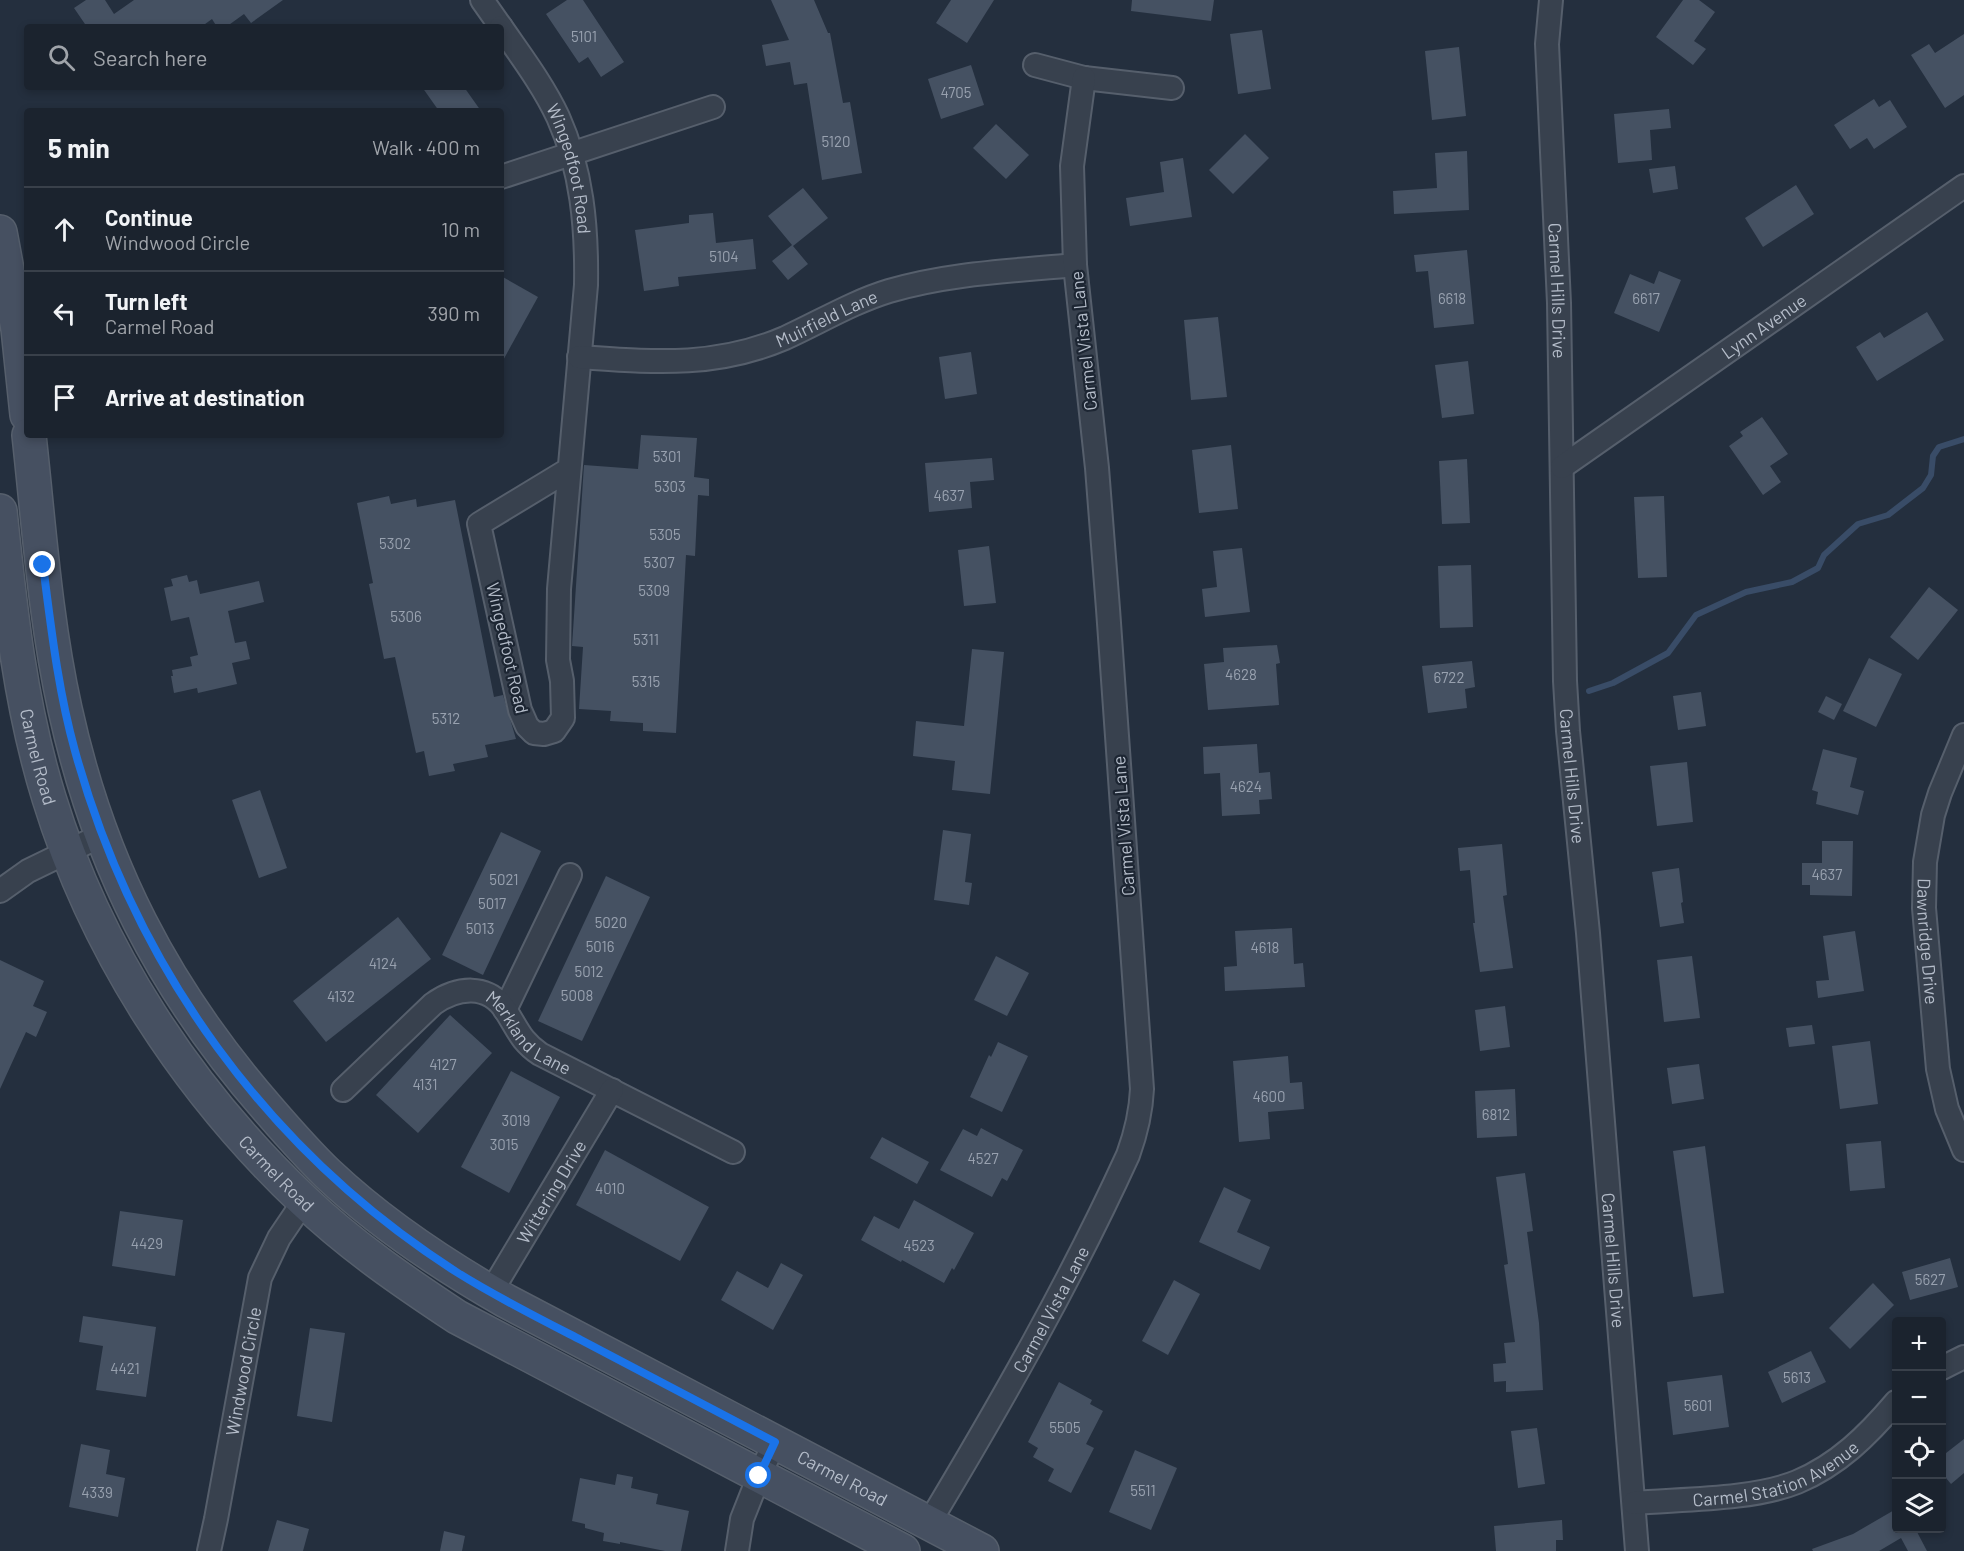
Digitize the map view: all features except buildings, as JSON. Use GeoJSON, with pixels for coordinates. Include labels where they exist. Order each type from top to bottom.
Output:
{"type":"FeatureCollection","features":[{"type":"Feature","properties":{"kind":"main road"},"geometry":{"type":"LineString","coordinates":[[0,232],[18,329],[24,386]]}},
{"type":"Feature","properties":{"kind":"main road","name":"Carmel Road"},"geometry":{"type":"LineString","coordinates":[[29,438],[55,658],[74,748],[102,835],[121,884],[148,939],[175,985],[208,1036],[285,1130],[328,1174],[411,1241],[459,1274],[982,1551]]}},
{"type":"Feature","properties":{"kind":"main road","name":"Carmel Road"},"geometry":{"type":"LineString","coordinates":[[0,512],[22,688],[49,799],[68,850],[116,958],[172,1049],[235,1129],[304,1201],[349,1240],[457,1317],[903,1551]]}},
{"type":"Feature","properties":{"kind":"street","name":"Wingedfoot Road"},"geometry":{"type":"LineString","coordinates":[[482,0],[499,24]]}},
{"type":"Feature","properties":{"kind":"street","name":"Carmel Hills Drive"},"geometry":{"type":"LineString","coordinates":[[1551,0],[1547,44],[1559,303],[1565,681],[1588,933],[1637,1551]]}},
{"type":"Feature","properties":{"kind":"street","name":"Wingedfoot Road"},"geometry":{"type":"LineString","coordinates":[[504,31],[538,81],[558,117],[571,153],[582,196],[587,240],[586,285],[559,589],[558,660],[563,692],[563,718],[554,730],[544,734],[534,733],[527,726],[520,710],[479,524],[568,470]]}},
{"type":"Feature","properties":{"kind":"street"},"geometry":{"type":"LineString","coordinates":[[1035,64],[1084,78],[1172,88]]}},
{"type":"Feature","properties":{"kind":"street","name":"Carmel Vista Lane"},"geometry":{"type":"LineString","coordinates":[[929,1523],[984,1430],[1067,1278],[1128,1155],[1136,1134],[1141,1104],[1142,1089],[1108,609],[1075,265],[1072,166],[1084,78]]}},
{"type":"Feature","properties":{"kind":"street"},"geometry":{"type":"LineString","coordinates":[[504,176],[713,107]]}},
{"type":"Feature","properties":{"kind":"street","name":"Lynn Avenue"},"geometry":{"type":"LineString","coordinates":[[1562,467],[1964,186]]}},
{"type":"Feature","properties":{"kind":"street","name":"Muirfield Lane"},"geometry":{"type":"LineString","coordinates":[[579,357],[660,363],[701,361],[785,338],[843,309],[888,291],[955,276],[1075,265]]}},
{"type":"Feature","properties":{"kind":"street","name":"Dawnridge Drive"},"geometry":{"type":"LineString","coordinates":[[1964,735],[1933,815],[1925,862],[1924,908],[1938,1069],[1947,1109],[1964,1150]]}},
{"type":"Feature","properties":{"kind":"street"},"geometry":{"type":"LineString","coordinates":[[0,891],[28,872],[68,850],[102,835]]}},
{"type":"Feature","properties":{"kind":"street"},"geometry":{"type":"LineString","coordinates":[[505,1010],[570,874]]}},
{"type":"Feature","properties":{"kind":"street","name":"Merkland Lane"},"geometry":{"type":"LineString","coordinates":[[343,1090],[446,994],[462,990],[478,991],[494,998],[505,1010],[516,1031],[531,1048],[540,1054],[733,1152]]}},
{"type":"Feature","properties":{"kind":"street","name":"Wittering Drive"},"geometry":{"type":"LineString","coordinates":[[491,1292],[612,1090]]}},
{"type":"Feature","properties":{"kind":"street","name":"Windwood Circle"},"geometry":{"type":"LineString","coordinates":[[208,1551],[216,1519],[260,1278],[279,1238],[304,1201]]}},
{"type":"Feature","properties":{"kind":"street"},"geometry":{"type":"LineString","coordinates":[[1946,1366],[1964,1357]]}},
{"type":"Feature","properties":{"kind":"street","name":"Carmel Station Avenue"},"geometry":{"type":"LineString","coordinates":[[1634,1503],[1746,1494],[1781,1488],[1798,1482],[1829,1466],[1851,1450],[1892,1407]]}},
{"type":"Feature","properties":{"kind":"street"},"geometry":{"type":"LineString","coordinates":[[737,1551],[742,1519],[775,1442]]}},
{"type":"Feature","properties":{"kind":"waterway"},"geometry":{"type":"LineString","coordinates":[[1589,691],[1613,683],[1668,653],[1696,615],[1746,592],[1792,582],[1818,568],[1824,555],[1858,524],[1888,515],[1923,488],[1931,475],[1933,456],[1939,447],[1964,439]]}},
{"type":"Feature","properties":{"kind":"route"},"geometry":{"type":"LineString","coordinates":[[43,565],[55,658],[65,708],[74,748],[102,835],[121,884],[148,939],[208,1036],[240,1077],[285,1130],[328,1174],[370,1210],[459,1274],[775,1442],[759,1476]]}}]}
